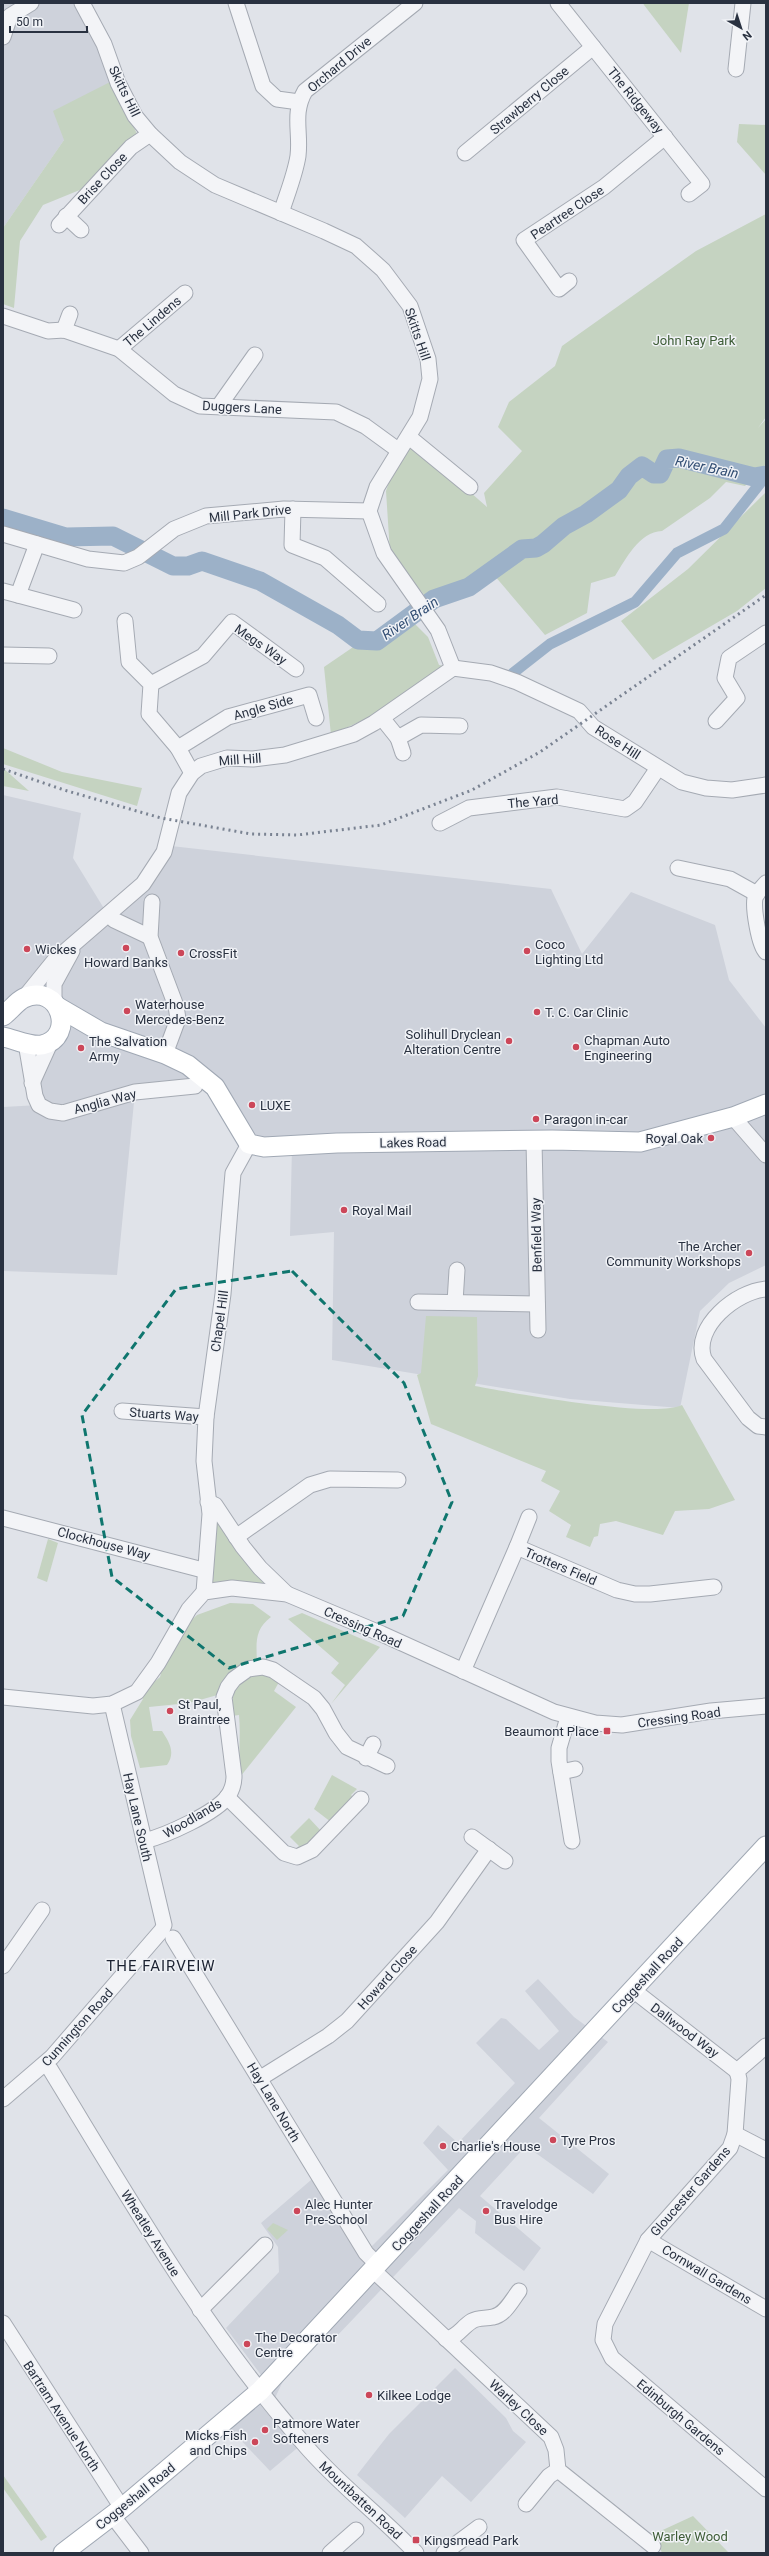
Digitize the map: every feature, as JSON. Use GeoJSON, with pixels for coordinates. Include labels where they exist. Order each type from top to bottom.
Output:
{"type":"FeatureCollection","features":[{"type":"Feature","properties":{"kind":"main road"},"geometry":{"type":"LineString","coordinates":[[101,1032],[55,1037],[42,1045],[16,1040],[12,1028],[11,1018],[14,1007],[36,995],[48,997],[56,1004],[101,1032],[165,1054],[188,1065],[215,1087],[249,1144]]}},
{"type":"Feature","properties":{"kind":"main road"},"geometry":{"type":"LineString","coordinates":[[55,1037],[61,1015],[56,1004]]}},
{"type":"Feature","properties":{"kind":"main road","name":"Lakes Road"},"geometry":{"type":"LineString","coordinates":[[249,1144],[264,1147],[336,1143],[534,1140],[640,1142],[733,1117],[766,1104]]}},
{"type":"Feature","properties":{"kind":"main road","name":"Coggeshall Road"},"geometry":{"type":"LineString","coordinates":[[63,2553],[117,2511],[260,2391],[766,1846]]}},
{"type":"Feature","properties":{"kind":"street"},"geometry":{"type":"LineString","coordinates":[[3,37],[6,12],[31,3]]}},
{"type":"Feature","properties":{"kind":"street","name":"Skitts Hill"},"geometry":{"type":"LineString","coordinates":[[82,3],[104,44],[118,83],[136,116],[150,134],[180,162],[215,185],[356,246],[383,270],[410,306],[428,359],[430,379],[420,417],[409,437],[398,450],[377,487],[369,511]]}},
{"type":"Feature","properties":{"kind":"street"},"geometry":{"type":"LineString","coordinates":[[236,3],[263,86],[277,99],[299,102]]}},
{"type":"Feature","properties":{"kind":"street","name":"Orchard Drive"},"geometry":{"type":"LineString","coordinates":[[282,213],[298,154],[296,130],[299,102],[305,91],[415,3]]}},
{"type":"Feature","properties":{"kind":"street","name":"The Ridgeway"},"geometry":{"type":"LineString","coordinates":[[558,3],[702,184],[689,194]]}},
{"type":"Feature","properties":{"kind":"street"},"geometry":{"type":"LineString","coordinates":[[736,70],[743,3]]}},
{"type":"Feature","properties":{"kind":"street","name":"Strawberry Close"},"geometry":{"type":"LineString","coordinates":[[465,153],[593,47]]}},
{"type":"Feature","properties":{"kind":"street","name":"Brise Close"},"geometry":{"type":"LineString","coordinates":[[81,230],[62,221],[131,147],[150,134]]}},
{"type":"Feature","properties":{"kind":"street","name":"Peartree Close"},"geometry":{"type":"LineString","coordinates":[[569,281],[560,289],[524,240],[604,187],[665,137]]}},
{"type":"Feature","properties":{"kind":"street","name":"The Lindens"},"geometry":{"type":"LineString","coordinates":[[119,349],[184,293]]}},
{"type":"Feature","properties":{"kind":"street"},"geometry":{"type":"LineString","coordinates":[[64,330],[70,314]]}},
{"type":"Feature","properties":{"kind":"street","name":"Duggers Lane"},"geometry":{"type":"LineString","coordinates":[[3,316],[48,332],[64,330],[119,349],[174,394],[200,406],[336,412],[365,426],[398,450]]}},
{"type":"Feature","properties":{"kind":"street"},"geometry":{"type":"LineString","coordinates":[[219,406],[255,355]]}},
{"type":"Feature","properties":{"kind":"street"},"geometry":{"type":"LineString","coordinates":[[409,437],[470,487]]}},
{"type":"Feature","properties":{"kind":"street"},"geometry":{"type":"LineString","coordinates":[[294,509],[292,545],[325,558],[378,604]]}},
{"type":"Feature","properties":{"kind":"street","name":"Mill Park Drive"},"geometry":{"type":"LineString","coordinates":[[3,534],[100,561],[124,563],[138,556],[174,529],[206,516],[294,509],[369,511]]}},
{"type":"Feature","properties":{"kind":"street"},"geometry":{"type":"LineString","coordinates":[[369,511],[384,553],[438,630],[453,668]]}},
{"type":"Feature","properties":{"kind":"street"},"geometry":{"type":"LineString","coordinates":[[18,595],[37,544]]}},
{"type":"Feature","properties":{"kind":"street"},"geometry":{"type":"LineString","coordinates":[[3,591],[74,610]]}},
{"type":"Feature","properties":{"kind":"street"},"geometry":{"type":"LineString","coordinates":[[125,621],[129,662],[151,684],[149,714],[178,748],[192,773]]}},
{"type":"Feature","properties":{"kind":"street","name":"Megs Way"},"geometry":{"type":"LineString","coordinates":[[151,684],[203,656],[232,622],[296,669]]}},
{"type":"Feature","properties":{"kind":"street"},"geometry":{"type":"LineString","coordinates":[[716,721],[737,698],[725,678],[729,658],[766,633]]}},
{"type":"Feature","properties":{"kind":"street"},"geometry":{"type":"LineString","coordinates":[[3,655],[49,656]]}},
{"type":"Feature","properties":{"kind":"street","name":"Mill Hill"},"geometry":{"type":"LineString","coordinates":[[14,1007],[54,961],[78,942],[143,884],[156,867],[164,852],[179,793],[192,773],[201,766],[216,760],[285,755],[332,742],[354,734],[382,718],[453,668]]}},
{"type":"Feature","properties":{"kind":"street","name":"Rose Hill"},"geometry":{"type":"LineString","coordinates":[[453,668],[491,673],[566,704],[579,711],[593,727],[682,782],[706,788],[732,790],[766,785]]}},
{"type":"Feature","properties":{"kind":"street","name":"Angle Side"},"geometry":{"type":"LineString","coordinates":[[178,748],[228,717],[308,695],[316,718]]}},
{"type":"Feature","properties":{"kind":"street"},"geometry":{"type":"LineString","coordinates":[[382,718],[398,738],[403,753]]}},
{"type":"Feature","properties":{"kind":"street"},"geometry":{"type":"LineString","coordinates":[[398,738],[421,725],[460,726]]}},
{"type":"Feature","properties":{"kind":"street","name":"The Yard"},"geometry":{"type":"LineString","coordinates":[[440,823],[469,808],[558,798],[625,809],[635,802],[658,768]]}},
{"type":"Feature","properties":{"kind":"street"},"geometry":{"type":"LineString","coordinates":[[678,868],[730,879],[761,889],[754,904],[762,948],[766,952]]}},
{"type":"Feature","properties":{"kind":"street"},"geometry":{"type":"LineString","coordinates":[[152,902],[150,937],[178,1019],[165,1054]]}},
{"type":"Feature","properties":{"kind":"street"},"geometry":{"type":"LineString","coordinates":[[114,920],[150,937]]}},
{"type":"Feature","properties":{"kind":"street","name":"Mill Hill"},"geometry":{"type":"LineString","coordinates":[[56,1004],[54,984],[59,972],[78,942]]}},
{"type":"Feature","properties":{"kind":"street"},"geometry":{"type":"LineString","coordinates":[[32,1083],[55,1037]]}},
{"type":"Feature","properties":{"kind":"street","name":"Anglia Way"},"geometry":{"type":"LineString","coordinates":[[16,1040],[39,1105],[50,1111],[63,1112],[135,1092],[195,1086]]}},
{"type":"Feature","properties":{"kind":"street"},"geometry":{"type":"LineString","coordinates":[[733,1117],[766,1155]]}},
{"type":"Feature","properties":{"kind":"street","name":"Benfield Way"},"geometry":{"type":"LineString","coordinates":[[534,1140],[536,1304],[538,1330]]}},
{"type":"Feature","properties":{"kind":"street","name":"Chapel Hill"},"geometry":{"type":"LineString","coordinates":[[204,1592],[204,1568],[210,1514],[204,1462],[206,1417],[223,1294],[233,1173],[249,1144]]}},
{"type":"Feature","properties":{"kind":"street"},"geometry":{"type":"LineString","coordinates":[[455,1302],[457,1270]]}},
{"type":"Feature","properties":{"kind":"street"},"geometry":{"type":"LineString","coordinates":[[766,1289],[753,1290],[724,1309],[706,1328],[700,1348],[704,1359],[748,1418],[758,1426],[766,1427]]}},
{"type":"Feature","properties":{"kind":"street"},"geometry":{"type":"LineString","coordinates":[[418,1302],[536,1304]]}},
{"type":"Feature","properties":{"kind":"street","name":"Stuarts Way"},"geometry":{"type":"LineString","coordinates":[[122,1411],[206,1417]]}},
{"type":"Feature","properties":{"kind":"street"},"geometry":{"type":"LineString","coordinates":[[236,1537],[310,1486],[330,1479],[398,1480]]}},
{"type":"Feature","properties":{"kind":"street"},"geometry":{"type":"LineString","coordinates":[[208,1502],[215,1505],[236,1537],[260,1568],[287,1594]]}},
{"type":"Feature","properties":{"kind":"street"},"geometry":{"type":"LineString","coordinates":[[517,1547],[529,1517]]}},
{"type":"Feature","properties":{"kind":"street","name":"Clockhouse Way"},"geometry":{"type":"LineString","coordinates":[[3,1518],[198,1569],[204,1568]]}},
{"type":"Feature","properties":{"kind":"street","name":"Trotters Field"},"geometry":{"type":"LineString","coordinates":[[463,1671],[517,1547],[617,1590],[634,1594],[714,1587]]}},
{"type":"Feature","properties":{"kind":"street","name":"Cressing Road"},"geometry":{"type":"LineString","coordinates":[[204,1592],[232,1588],[287,1594],[568,1717],[595,1723],[622,1725],[711,1711],[766,1706]]}},
{"type":"Feature","properties":{"kind":"street"},"geometry":{"type":"LineString","coordinates":[[3,1697],[62,1704],[112,1704],[138,1692],[159,1662],[189,1609],[204,1592]]}},
{"type":"Feature","properties":{"kind":"street","name":"Woodlands"},"geometry":{"type":"LineString","coordinates":[[144,1841],[178,1829],[227,1797],[234,1784],[234,1776],[224,1703],[228,1687],[241,1674],[255,1667],[263,1667],[273,1670],[304,1691],[319,1703],[342,1743],[366,1758],[387,1766]]}},
{"type":"Feature","properties":{"kind":"street","name":"Hay Lane South"},"geometry":{"type":"LineString","coordinates":[[112,1704],[167,1934]]}},
{"type":"Feature","properties":{"kind":"street"},"geometry":{"type":"LineString","coordinates":[[568,1717],[559,1748],[568,1771],[572,1841]]}},
{"type":"Feature","properties":{"kind":"street"},"geometry":{"type":"LineString","coordinates":[[366,1758],[373,1744]]}},
{"type":"Feature","properties":{"kind":"street"},"geometry":{"type":"LineString","coordinates":[[227,1797],[284,1853],[297,1857],[312,1850],[361,1799]]}},
{"type":"Feature","properties":{"kind":"street"},"geometry":{"type":"LineString","coordinates":[[472,1837],[506,1861]]}},
{"type":"Feature","properties":{"kind":"street","name":"Howard Close"},"geometry":{"type":"LineString","coordinates":[[259,2079],[328,2036],[347,2021],[437,1922],[489,1849]]}},
{"type":"Feature","properties":{"kind":"street"},"geometry":{"type":"LineString","coordinates":[[3,1966],[42,1910]]}},
{"type":"Feature","properties":{"kind":"street","name":"Hay Lane North"},"geometry":{"type":"LineString","coordinates":[[167,1934],[259,2079],[375,2268]]}},
{"type":"Feature","properties":{"kind":"street","name":"Cunnington Road"},"geometry":{"type":"LineString","coordinates":[[3,2099],[52,2057],[167,1934]]}},
{"type":"Feature","properties":{"kind":"street","name":"Dallwood Way"},"geometry":{"type":"LineString","coordinates":[[633,1990],[737,2071]]}},
{"type":"Feature","properties":{"kind":"street"},"geometry":{"type":"LineString","coordinates":[[737,2071],[766,2046]]}},
{"type":"Feature","properties":{"kind":"street","name":"Wheatley Avenue"},"geometry":{"type":"LineString","coordinates":[[50,2069],[200,2310],[260,2391]]}},
{"type":"Feature","properties":{"kind":"street","name":"Gloucester Gardens"},"geometry":{"type":"LineString","coordinates":[[603,2340],[605,2324],[648,2240],[730,2148],[735,2134],[739,2079],[737,2071]]}},
{"type":"Feature","properties":{"kind":"street"},"geometry":{"type":"LineString","coordinates":[[735,2134],[766,2150]]}},
{"type":"Feature","properties":{"kind":"street","name":"Cornwall Gardens"},"geometry":{"type":"LineString","coordinates":[[648,2240],[766,2309]]}},
{"type":"Feature","properties":{"kind":"street"},"geometry":{"type":"LineString","coordinates":[[200,2310],[265,2245]]}},
{"type":"Feature","properties":{"kind":"street","name":"Warley Close"},"geometry":{"type":"LineString","coordinates":[[375,2268],[446,2339],[551,2437],[556,2450],[558,2470]]}},
{"type":"Feature","properties":{"kind":"street"},"geometry":{"type":"LineString","coordinates":[[446,2339],[456,2336],[471,2322],[479,2318],[493,2317],[504,2312],[519,2291]]}},
{"type":"Feature","properties":{"kind":"street","name":"Bartram Avenue North"},"geometry":{"type":"LineString","coordinates":[[3,2323],[117,2511]]}},
{"type":"Feature","properties":{"kind":"street","name":"Edinburgh Gardens"},"geometry":{"type":"LineString","coordinates":[[603,2340],[612,2358],[766,2489]]}},
{"type":"Feature","properties":{"kind":"street","name":"Mountbatten Road"},"geometry":{"type":"LineString","coordinates":[[260,2391],[304,2445],[416,2553]]}},
{"type":"Feature","properties":{"kind":"street"},"geometry":{"type":"LineString","coordinates":[[526,2504],[549,2476],[558,2470],[654,2546]]}},
{"type":"Feature","properties":{"kind":"street"},"geometry":{"type":"LineString","coordinates":[[117,2511],[141,2553]]}},
{"type":"Feature","properties":{"kind":"street"},"geometry":{"type":"LineString","coordinates":[[444,2553],[479,2527]]}},
{"type":"Feature","properties":{"kind":"street"},"geometry":{"type":"LineString","coordinates":[[330,2553],[356,2530]]}},
{"type":"Feature","properties":{"kind":"highlighted area"},"geometry":{"type":"Polygon","coordinates":[[[292,1271],[404,1383],[452,1502],[403,1616],[229,1668],[112,1577],[82,1415],[176,1289],[292,1271]]]}},
{"type":"Feature","properties":{"kind":"shaded area"},"geometry":{"type":"Polygon","coordinates":[[[3,3],[73,3],[96,41],[112,81],[64,140],[3,228],[3,3]]]}},
{"type":"Feature","properties":{"kind":"shaded area"},"geometry":{"type":"Polygon","coordinates":[[[3,795],[81,813],[73,858],[108,915],[171,846],[551,889],[582,954],[631,892],[715,925],[729,980],[766,1028],[766,1265],[729,1283],[700,1311],[680,1408],[570,1399],[332,1360],[334,1232],[290,1236],[292,1146],[264,1147],[215,1087],[135,1092],[117,1275],[3,1271],[3,1107],[39,1105],[26,1043],[55,1037],[48,997],[3,1012],[3,795]]]}},
{"type":"Feature","properties":{"kind":"shaded area"},"geometry":{"type":"Polygon","coordinates":[[[538,1979],[574,2017],[608,2042],[539,2118],[609,2174],[593,2194],[526,2146],[480,2196],[541,2248],[524,2271],[475,2233],[476,2221],[459,2208],[335,2338],[330,2334],[318,2343],[283,2381],[275,2398],[308,2439],[270,2471],[220,2418],[264,2379],[226,2328],[279,2272],[278,2247],[261,2223],[311,2180],[324,2172],[371,2247],[448,2170],[423,2143],[438,2125],[458,2143],[515,2083],[476,2043],[501,2018],[506,2019],[539,2050],[559,2031],[525,1991],[538,1979]]]}},
{"type":"Feature","properties":{"kind":"shaded area"},"geometry":{"type":"Polygon","coordinates":[[[455,2368],[506,2418],[513,2431],[526,2442],[471,2502],[442,2476],[405,2518],[357,2475],[389,2434],[455,2368]]]}},
{"type":"Feature","properties":{"kind":"green space"},"geometry":{"type":"Polygon","coordinates":[[[643,3],[689,3],[681,53],[644,5],[643,3]]]}},
{"type":"Feature","properties":{"kind":"green space"},"geometry":{"type":"Polygon","coordinates":[[[112,81],[137,134],[92,185],[43,205],[20,241],[14,308],[3,304],[3,228],[64,140],[53,111],[112,81]]]}},
{"type":"Feature","properties":{"kind":"green space"},"geometry":{"type":"Polygon","coordinates":[[[739,124],[766,125],[766,175],[737,142],[739,124]]]}},
{"type":"Feature","properties":{"kind":"green space","name":"John Ray Park"},"geometry":{"type":"Polygon","coordinates":[[[766,214],[766,417],[758,428],[766,419],[766,464],[745,486],[726,482],[710,498],[662,531],[646,536],[634,548],[615,576],[591,583],[587,613],[545,635],[488,568],[480,574],[426,597],[390,553],[386,491],[390,479],[411,444],[437,463],[487,507],[484,493],[522,451],[498,427],[509,402],[555,366],[562,346],[696,251],[766,214]]]}},
{"type":"Feature","properties":{"kind":"green space"},"geometry":{"type":"Polygon","coordinates":[[[766,492],[766,588],[737,611],[653,660],[621,621],[688,569],[766,492]]]}},
{"type":"Feature","properties":{"kind":"green space"},"geometry":{"type":"Polygon","coordinates":[[[414,623],[428,637],[439,665],[453,668],[378,713],[331,735],[324,667],[362,641],[383,645],[414,623]]]}},
{"type":"Feature","properties":{"kind":"green space"},"geometry":{"type":"Polygon","coordinates":[[[3,748],[62,772],[142,788],[137,806],[3,764],[3,748]]]}},
{"type":"Feature","properties":{"kind":"green space"},"geometry":{"type":"Polygon","coordinates":[[[3,768],[29,791],[3,786],[3,768]]]}},
{"type":"Feature","properties":{"kind":"green space"},"geometry":{"type":"Polygon","coordinates":[[[426,1316],[477,1317],[478,1376],[475,1386],[550,1399],[614,1407],[643,1409],[667,1408],[682,1405],[735,1500],[709,1509],[675,1511],[663,1535],[616,1521],[600,1524],[598,1536],[594,1537],[590,1547],[566,1537],[571,1525],[549,1511],[560,1491],[541,1481],[546,1471],[431,1424],[417,1375],[421,1373],[426,1316]]]}},
{"type":"Feature","properties":{"kind":"green space"},"geometry":{"type":"Polygon","coordinates":[[[219,1521],[272,1588],[234,1581],[213,1582],[215,1528],[219,1521]]]}},
{"type":"Feature","properties":{"kind":"green space"},"geometry":{"type":"Polygon","coordinates":[[[48,1539],[58,1543],[47,1582],[37,1578],[48,1539]]]}},
{"type":"Feature","properties":{"kind":"green space"},"geometry":{"type":"Polygon","coordinates":[[[230,1603],[253,1604],[271,1617],[259,1631],[257,1642],[257,1661],[221,1694],[189,1703],[149,1707],[153,1731],[162,1731],[169,1743],[171,1756],[167,1765],[140,1768],[131,1736],[130,1720],[143,1699],[140,1694],[160,1677],[163,1666],[184,1627],[197,1615],[230,1603]]]}},
{"type":"Feature","properties":{"kind":"green space"},"geometry":{"type":"Polygon","coordinates":[[[302,1613],[380,1647],[331,1704],[345,1685],[331,1673],[339,1663],[288,1619],[302,1613]]]}},
{"type":"Feature","properties":{"kind":"green space"},"geometry":{"type":"Polygon","coordinates":[[[267,1673],[279,1682],[274,1691],[296,1707],[240,1777],[239,1715],[232,1716],[233,1698],[238,1685],[243,1681],[249,1677],[267,1673]]]}},
{"type":"Feature","properties":{"kind":"green space"},"geometry":{"type":"Polygon","coordinates":[[[332,1775],[357,1789],[351,1795],[356,1800],[331,1822],[314,1809],[332,1775]]]}},
{"type":"Feature","properties":{"kind":"green space"},"geometry":{"type":"Polygon","coordinates":[[[309,1818],[322,1832],[306,1849],[293,1851],[299,1846],[290,1837],[309,1818]]]}},
{"type":"Feature","properties":{"kind":"green space"},"geometry":{"type":"Polygon","coordinates":[[[273,2223],[288,2230],[277,2240],[267,2229],[273,2223]]]}},
{"type":"Feature","properties":{"kind":"green space"},"geometry":{"type":"Polygon","coordinates":[[[3,2475],[47,2537],[41,2541],[3,2488],[3,2475]]]}},
{"type":"Feature","properties":{"kind":"green space","name":"Warley Wood"},"geometry":{"type":"Polygon","coordinates":[[[693,2516],[729,2553],[662,2553],[654,2534],[693,2516]]]}},
{"type":"Feature","properties":{"kind":"waterway","name":"River Brain"},"geometry":{"type":"LineString","coordinates":[[3,518],[66,537],[113,536],[173,566],[188,566],[202,561],[260,581],[338,625],[358,640],[377,641],[434,599],[469,587],[522,549],[536,548],[543,544],[564,526],[586,514],[619,490],[629,476],[642,466],[654,474],[660,474],[667,459],[679,458],[754,477],[766,475]]}},
{"type":"Feature","properties":{"kind":"waterway"},"geometry":{"type":"LineString","coordinates":[[513,673],[550,644],[635,602],[677,553],[724,529],[765,477]]}},
{"type":"Feature","properties":{"kind":"railway"},"geometry":{"type":"LineString","coordinates":[[3,769],[64,790],[161,818],[251,834],[297,835],[381,825],[472,790],[540,752],[766,595]]}},
{"type":"Feature","properties":{"kind":"place","name":"Howard Banks"},"geometry":{"type":"Point","coordinates":[126,948]}},
{"type":"Feature","properties":{"kind":"place","name":"Wickes"},"geometry":{"type":"Point","coordinates":[27,949]}},
{"type":"Feature","properties":{"kind":"place","name":"Coco Lighting Ltd"},"geometry":{"type":"Point","coordinates":[527,951]}},
{"type":"Feature","properties":{"kind":"place","name":"CrossFit"},"geometry":{"type":"Point","coordinates":[181,953]}},
{"type":"Feature","properties":{"kind":"place","name":"Waterhouse Mercedes-Benz"},"geometry":{"type":"Point","coordinates":[127,1011]}},
{"type":"Feature","properties":{"kind":"place","name":"T. C. Car Clinic"},"geometry":{"type":"Point","coordinates":[537,1012]}},
{"type":"Feature","properties":{"kind":"place","name":"Solihull Dryclean Alteration Centre"},"geometry":{"type":"Point","coordinates":[509,1041]}},
{"type":"Feature","properties":{"kind":"place","name":"Chapman Auto Engineering"},"geometry":{"type":"Point","coordinates":[576,1047]}},
{"type":"Feature","properties":{"kind":"place","name":"The Salvation Army"},"geometry":{"type":"Point","coordinates":[81,1048]}},
{"type":"Feature","properties":{"kind":"place","name":"LUXE"},"geometry":{"type":"Point","coordinates":[252,1105]}},
{"type":"Feature","properties":{"kind":"place","name":"Paragon in-car"},"geometry":{"type":"Point","coordinates":[536,1119]}},
{"type":"Feature","properties":{"kind":"place","name":"Royal Oak"},"geometry":{"type":"Point","coordinates":[711,1138]}},
{"type":"Feature","properties":{"kind":"place","name":"Royal Mail"},"geometry":{"type":"Point","coordinates":[344,1210]}},
{"type":"Feature","properties":{"kind":"place","name":"The Archer Community Workshops"},"geometry":{"type":"Point","coordinates":[749,1253]}},
{"type":"Feature","properties":{"kind":"place","name":"St Paul, Braintree"},"geometry":{"type":"Point","coordinates":[170,1711]}},
{"type":"Feature","properties":{"kind":"place","name":"Beaumont Place"},"geometry":{"type":"Point","coordinates":[607,1731]}},
{"type":"Feature","properties":{"kind":"place","name":"Tyre Pros"},"geometry":{"type":"Point","coordinates":[553,2140]}},
{"type":"Feature","properties":{"kind":"place","name":"Charlie's House"},"geometry":{"type":"Point","coordinates":[443,2146]}},
{"type":"Feature","properties":{"kind":"place","name":"Alec Hunter Pre-School"},"geometry":{"type":"Point","coordinates":[297,2211]}},
{"type":"Feature","properties":{"kind":"place","name":"Travelodge Bus Hire"},"geometry":{"type":"Point","coordinates":[486,2211]}},
{"type":"Feature","properties":{"kind":"place","name":"The Decorator Centre"},"geometry":{"type":"Point","coordinates":[247,2344]}},
{"type":"Feature","properties":{"kind":"place","name":"Kilkee Lodge"},"geometry":{"type":"Point","coordinates":[369,2395]}},
{"type":"Feature","properties":{"kind":"place","name":"Patmore Water Softeners"},"geometry":{"type":"Point","coordinates":[265,2430]}},
{"type":"Feature","properties":{"kind":"place","name":"Micks Fish and Chips"},"geometry":{"type":"Point","coordinates":[255,2442]}},
{"type":"Feature","properties":{"kind":"place","name":"Kingsmead Park"},"geometry":{"type":"Point","coordinates":[416,2540]}},
{"type":"Feature","properties":{"kind":"district","name":"THE FAIRVEIW"},"geometry":{"type":"Point","coordinates":[161,1966]}}]}
